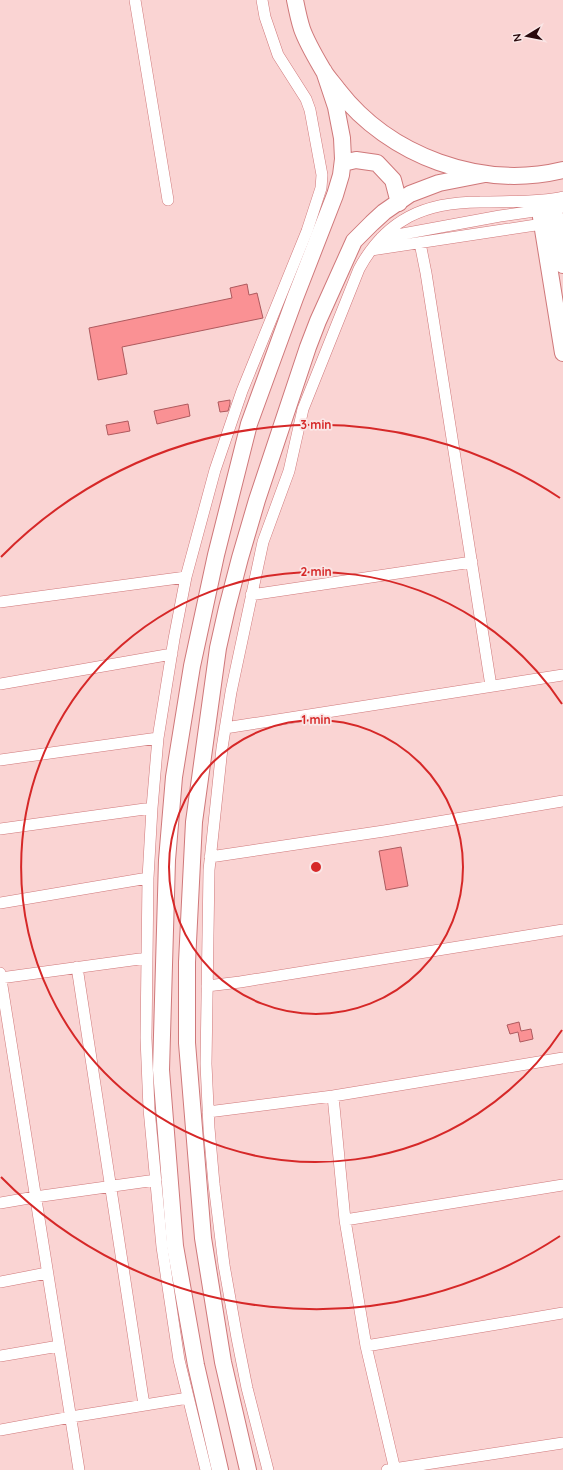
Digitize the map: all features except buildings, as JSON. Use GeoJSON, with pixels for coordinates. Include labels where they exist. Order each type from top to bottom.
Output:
{"type":"FeatureCollection","features":[{"type":"Feature","properties":{"kind":"main road"},"geometry":{"type":"LineString","coordinates":[[220,1470],[196,1365],[175,1246],[161,1070],[167,860],[174,777],[192,666],[216,555],[249,424],[295,298],[335,195],[343,163],[342,138],[336,107],[324,71],[303,30],[294,0]]}},
{"type":"Feature","properties":{"kind":"main road"},"geometry":{"type":"LineString","coordinates":[[324,71],[348,103],[377,129],[410,151],[447,166],[485,174],[518,176],[551,173],[563,170]]}},
{"type":"Feature","properties":{"kind":"main road"},"geometry":{"type":"LineString","coordinates":[[343,163],[356,160],[365,160],[377,163],[394,180],[398,202]]}},
{"type":"Feature","properties":{"kind":"main road"},"geometry":{"type":"LineString","coordinates":[[248,1470],[223,1362],[203,1238],[187,1043],[187,962],[194,822],[218,648],[236,572],[257,500],[308,347],[354,241],[384,212],[410,194],[439,183],[485,174]]}},
{"type":"Feature","properties":{"kind":"main road"},"geometry":{"type":"LineString","coordinates":[[554,213],[563,265]]}},
{"type":"Feature","properties":{"kind":"main road"},"geometry":{"type":"LineString","coordinates":[[554,213],[563,353]]}},
{"type":"Feature","properties":{"kind":"street"},"geometry":{"type":"LineString","coordinates":[[135,0],[168,200]]}},
{"type":"Feature","properties":{"kind":"street"},"geometry":{"type":"LineString","coordinates":[[206,1470],[179,1360],[162,1247],[149,1109],[146,1046],[148,878],[158,738],[186,577],[215,470],[242,391],[307,231],[321,188],[322,175],[310,110],[306,99],[278,56],[265,17],[262,0]]}},
{"type":"Feature","properties":{"kind":"street"},"geometry":{"type":"LineString","coordinates":[[268,1470],[247,1388],[224,1265],[214,1184],[206,1064],[206,986],[210,857],[231,692],[263,542],[289,470],[303,409],[359,269],[367,254],[381,238],[399,222],[416,213],[457,202],[526,201],[554,213]]}},
{"type":"Feature","properties":{"kind":"street"},"geometry":{"type":"LineString","coordinates":[[381,238],[493,218],[554,213]]}},
{"type":"Feature","properties":{"kind":"street"},"geometry":{"type":"LineString","coordinates":[[371,250],[420,243],[554,213]]}},
{"type":"Feature","properties":{"kind":"street"},"geometry":{"type":"LineString","coordinates":[[420,243],[491,686]]}},
{"type":"Feature","properties":{"kind":"street"},"geometry":{"type":"LineString","coordinates":[[251,595],[472,562]]}},
{"type":"Feature","properties":{"kind":"street"},"geometry":{"type":"LineString","coordinates":[[0,602],[186,577]]}},
{"type":"Feature","properties":{"kind":"street"},"geometry":{"type":"LineString","coordinates":[[0,684],[172,654]]}},
{"type":"Feature","properties":{"kind":"street"},"geometry":{"type":"LineString","coordinates":[[226,728],[563,675]]}},
{"type":"Feature","properties":{"kind":"street"},"geometry":{"type":"LineString","coordinates":[[0,760],[158,738]]}},
{"type":"Feature","properties":{"kind":"street"},"geometry":{"type":"LineString","coordinates":[[210,857],[384,831],[563,801]]}},
{"type":"Feature","properties":{"kind":"street"},"geometry":{"type":"LineString","coordinates":[[0,829],[152,808]]}},
{"type":"Feature","properties":{"kind":"street"},"geometry":{"type":"LineString","coordinates":[[0,903],[148,878]]}},
{"type":"Feature","properties":{"kind":"street"},"geometry":{"type":"LineString","coordinates":[[206,986],[248,981],[563,930]]}},
{"type":"Feature","properties":{"kind":"street"},"geometry":{"type":"LineString","coordinates":[[79,1470],[0,976],[147,958]]}},
{"type":"Feature","properties":{"kind":"street"},"geometry":{"type":"LineString","coordinates":[[77,967],[144,1405]]}},
{"type":"Feature","properties":{"kind":"street"},"geometry":{"type":"LineString","coordinates":[[208,1112],[333,1096],[563,1058]]}},
{"type":"Feature","properties":{"kind":"street"},"geometry":{"type":"LineString","coordinates":[[333,1096],[345,1220],[366,1346],[393,1470],[563,1442]]}},
{"type":"Feature","properties":{"kind":"street"},"geometry":{"type":"LineString","coordinates":[[0,1203],[156,1180]]}},
{"type":"Feature","properties":{"kind":"street"},"geometry":{"type":"LineString","coordinates":[[345,1220],[563,1185]]}},
{"type":"Feature","properties":{"kind":"street"},"geometry":{"type":"LineString","coordinates":[[0,1282],[47,1273]]}},
{"type":"Feature","properties":{"kind":"street"},"geometry":{"type":"LineString","coordinates":[[366,1346],[563,1313]]}},
{"type":"Feature","properties":{"kind":"street"},"geometry":{"type":"LineString","coordinates":[[0,1356],[59,1346]]}},
{"type":"Feature","properties":{"kind":"street"},"geometry":{"type":"LineString","coordinates":[[0,1430],[188,1398]]}}]}
